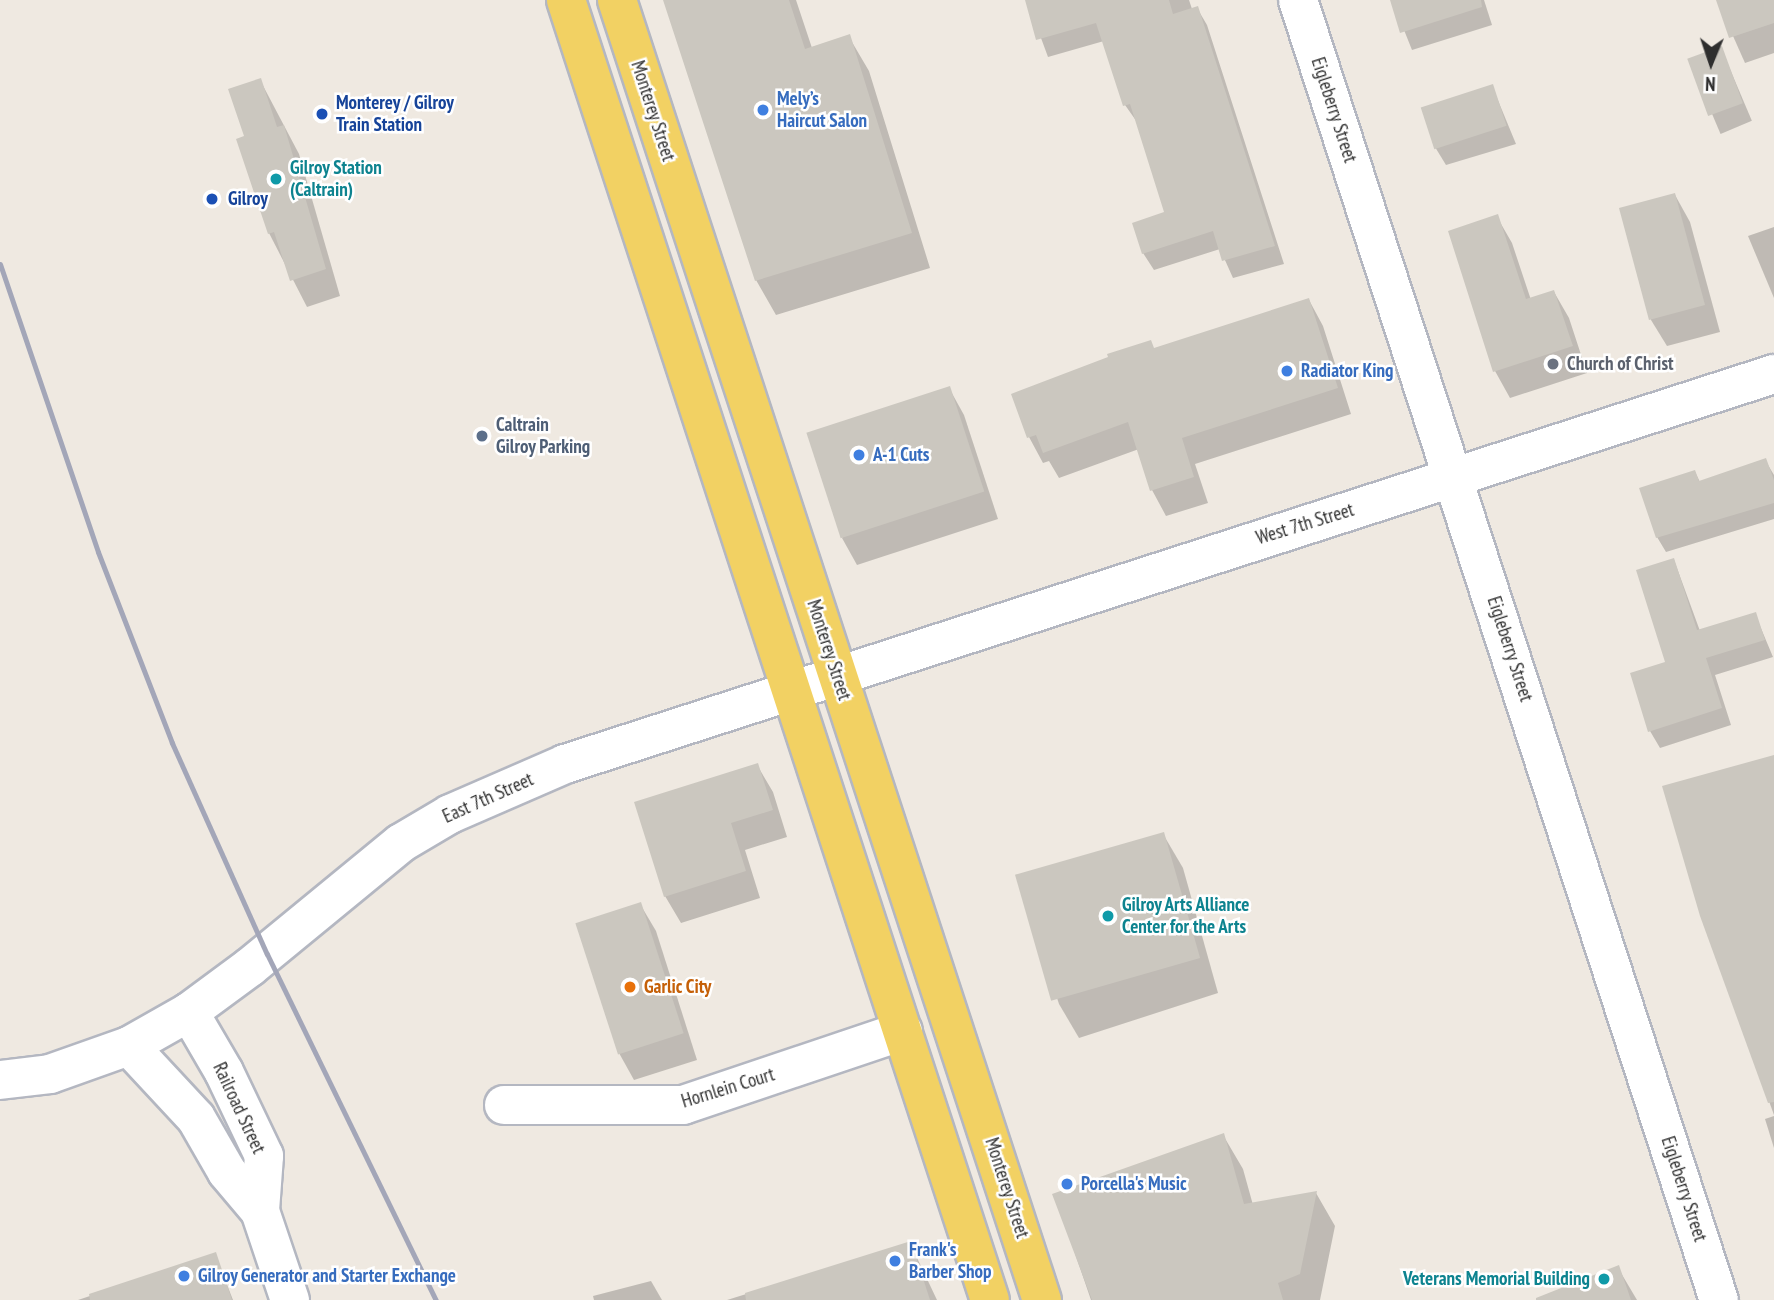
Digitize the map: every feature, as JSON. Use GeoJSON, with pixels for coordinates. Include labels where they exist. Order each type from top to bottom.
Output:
{"type":"FeatureCollection","features":[{"type":"Feature","properties":{"kind":"main road"},"geometry":{"type":"LineString","coordinates":[[566,0],[990,1300]]}},
{"type":"Feature","properties":{"kind":"main road","name":"Monterey Street"},"geometry":{"type":"LineString","coordinates":[[617,0],[836,675],[952,1015],[1042,1300]]}},
{"type":"Feature","properties":{"kind":"street","name":"Eigleberry Street"},"geometry":{"type":"LineString","coordinates":[[1298,0],[1455,477],[1719,1300]]}},
{"type":"Feature","properties":{"kind":"street","name":"West 7th Street"},"geometry":{"type":"LineString","coordinates":[[836,675],[1774,374]]}},
{"type":"Feature","properties":{"kind":"street","name":"East 7th Street"},"geometry":{"type":"LineString","coordinates":[[0,1080],[50,1074],[129,1046],[188,1012],[401,843],[450,814],[565,764],[836,675]]}},
{"type":"Feature","properties":{"kind":"street","name":"Railroad Street"},"geometry":{"type":"LineString","coordinates":[[188,1012],[224,1072],[264,1156],[260,1211]]}},
{"type":"Feature","properties":{"kind":"street","name":"Hornlein Court"},"geometry":{"type":"LineString","coordinates":[[504,1105],[683,1105],[903,1031]]}},
{"type":"Feature","properties":{"kind":"street","name":"Railroad Street"},"geometry":{"type":"LineString","coordinates":[[129,1046],[196,1118],[227,1172],[260,1211],[290,1300]]}},
{"type":"Feature","properties":{"kind":"building"},"geometry":{"type":"Polygon","coordinates":[[[663,0],[789,0],[805,49],[850,34],[912,233],[755,281],[663,0]]]}},
{"type":"Feature","properties":{"kind":"building"},"geometry":{"type":"Polygon","coordinates":[[[1025,0],[1169,0],[1173,14],[1198,6],[1275,246],[1222,261],[1213,231],[1142,254],[1132,223],[1164,212],[1130,104],[1123,106],[1096,23],[1036,40],[1025,0]]]}},
{"type":"Feature","properties":{"kind":"building"},"geometry":{"type":"Polygon","coordinates":[[[1390,0],[1481,0],[1482,7],[1400,33],[1390,0]]]}},
{"type":"Feature","properties":{"kind":"building"},"geometry":{"type":"Polygon","coordinates":[[[1716,0],[1774,0],[1774,23],[1729,38],[1716,0]]]}},
{"type":"Feature","properties":{"kind":"building"},"geometry":{"type":"Polygon","coordinates":[[[1722,46],[1743,103],[1708,116],[1687,59],[1722,46]]]}},
{"type":"Feature","properties":{"kind":"building","name":"Gilroy Station (Caltrain)"},"geometry":{"type":"Polygon","coordinates":[[[261,78],[277,127],[284,125],[326,269],[290,281],[274,232],[268,234],[236,139],[244,136],[228,89],[261,78]]]}},
{"type":"Feature","properties":{"kind":"building"},"geometry":{"type":"Polygon","coordinates":[[[1493,84],[1507,126],[1434,149],[1421,107],[1493,84]]]}},
{"type":"Feature","properties":{"kind":"building"},"geometry":{"type":"Polygon","coordinates":[[[1675,193],[1705,305],[1649,320],[1619,208],[1675,193]]]}},
{"type":"Feature","properties":{"kind":"building"},"geometry":{"type":"Polygon","coordinates":[[[1498,214],[1526,299],[1554,290],[1573,346],[1493,372],[1448,231],[1498,214]]]}},
{"type":"Feature","properties":{"kind":"building"},"geometry":{"type":"Polygon","coordinates":[[[1309,298],[1338,388],[1182,438],[1194,477],[1150,491],[1128,422],[1043,453],[1036,435],[1027,438],[1011,394],[1108,357],[1107,354],[1151,340],[1154,348],[1309,298]]]}},
{"type":"Feature","properties":{"kind":"building"},"geometry":{"type":"Polygon","coordinates":[[[950,386],[984,492],[841,538],[806,433],[950,386]]]}},
{"type":"Feature","properties":{"kind":"building"},"geometry":{"type":"Polygon","coordinates":[[[1766,458],[1774,480],[1774,503],[1656,538],[1639,488],[1695,470],[1699,481],[1766,458]]]}},
{"type":"Feature","properties":{"kind":"building"},"geometry":{"type":"Polygon","coordinates":[[[1674,558],[1697,630],[1756,612],[1765,640],[1706,658],[1722,708],[1648,732],[1630,673],[1665,662],[1636,570],[1674,558]]]}},
{"type":"Feature","properties":{"kind":"building"},"geometry":{"type":"Polygon","coordinates":[[[1774,755],[1774,1102],[1768,1103],[1700,916],[1662,786],[1774,755]]]}},
{"type":"Feature","properties":{"kind":"building"},"geometry":{"type":"Polygon","coordinates":[[[758,763],[773,810],[731,823],[746,871],[664,897],[634,802],[758,763]]]}},
{"type":"Feature","properties":{"kind":"building","name":"Gilroy Arts Alliance Center for the Arts"},"geometry":{"type":"Polygon","coordinates":[[[1164,832],[1200,958],[1051,1001],[1015,875],[1164,832]]]}},
{"type":"Feature","properties":{"kind":"building"},"geometry":{"type":"Polygon","coordinates":[[[641,902],[684,1033],[618,1055],[575,923],[641,902]]]}},
{"type":"Feature","properties":{"kind":"building"},"geometry":{"type":"Polygon","coordinates":[[[1224,1133],[1244,1204],[1317,1191],[1300,1274],[1278,1283],[1283,1300],[1092,1300],[1052,1194],[1224,1133]]]}},
{"type":"Feature","properties":{"kind":"building"},"geometry":{"type":"Polygon","coordinates":[[[911,1241],[930,1300],[746,1300],[745,1293],[911,1241]]]}},
{"type":"Feature","properties":{"kind":"building","name":"Gilroy Generator and Starter Exchange"},"geometry":{"type":"Polygon","coordinates":[[[216,1252],[232,1300],[90,1300],[89,1294],[216,1252]]]}},
{"type":"Feature","properties":{"kind":"building","name":"Veterans Memorial Building"},"geometry":{"type":"Polygon","coordinates":[[[1619,1265],[1631,1300],[1536,1300],[1536,1298],[1619,1265]]]}},
{"type":"Feature","properties":{"kind":"railway"},"geometry":{"type":"LineString","coordinates":[[0,264],[98,552],[172,743],[267,954],[436,1300]]}},
{"type":"Feature","properties":{"kind":"place","name":"Mely’s Haircut Salon"},"geometry":{"type":"Point","coordinates":[763,110]}},
{"type":"Feature","properties":{"kind":"place","name":"Monterey / Gilroy Train Station"},"geometry":{"type":"Point","coordinates":[322,114]}},
{"type":"Feature","properties":{"kind":"place","name":"Gilroy Station (Caltrain)"},"geometry":{"type":"Point","coordinates":[276,179]}},
{"type":"Feature","properties":{"kind":"place","name":"Gilroy"},"geometry":{"type":"Point","coordinates":[212,199]}},
{"type":"Feature","properties":{"kind":"place","name":"Church of Christ"},"geometry":{"type":"Point","coordinates":[1553,364]}},
{"type":"Feature","properties":{"kind":"place","name":"Radiator King"},"geometry":{"type":"Point","coordinates":[1287,371]}},
{"type":"Feature","properties":{"kind":"place","name":"Caltrain Gilroy Parking"},"geometry":{"type":"Point","coordinates":[482,436]}},
{"type":"Feature","properties":{"kind":"place","name":"A-1 Cuts"},"geometry":{"type":"Point","coordinates":[859,455]}},
{"type":"Feature","properties":{"kind":"place","name":"Gilroy Arts Alliance Center for the Arts"},"geometry":{"type":"Point","coordinates":[1108,916]}},
{"type":"Feature","properties":{"kind":"place","name":"Garlic City"},"geometry":{"type":"Point","coordinates":[630,987]}},
{"type":"Feature","properties":{"kind":"place","name":"Porcella's Music"},"geometry":{"type":"Point","coordinates":[1067,1184]}},
{"type":"Feature","properties":{"kind":"place","name":"Frank's Barber Shop"},"geometry":{"type":"Point","coordinates":[895,1261]}},
{"type":"Feature","properties":{"kind":"place","name":"Gilroy Generator and Starter Exchange"},"geometry":{"type":"Point","coordinates":[184,1276]}},
{"type":"Feature","properties":{"kind":"place","name":"Veterans Memorial Building"},"geometry":{"type":"Point","coordinates":[1604,1279]}}]}
